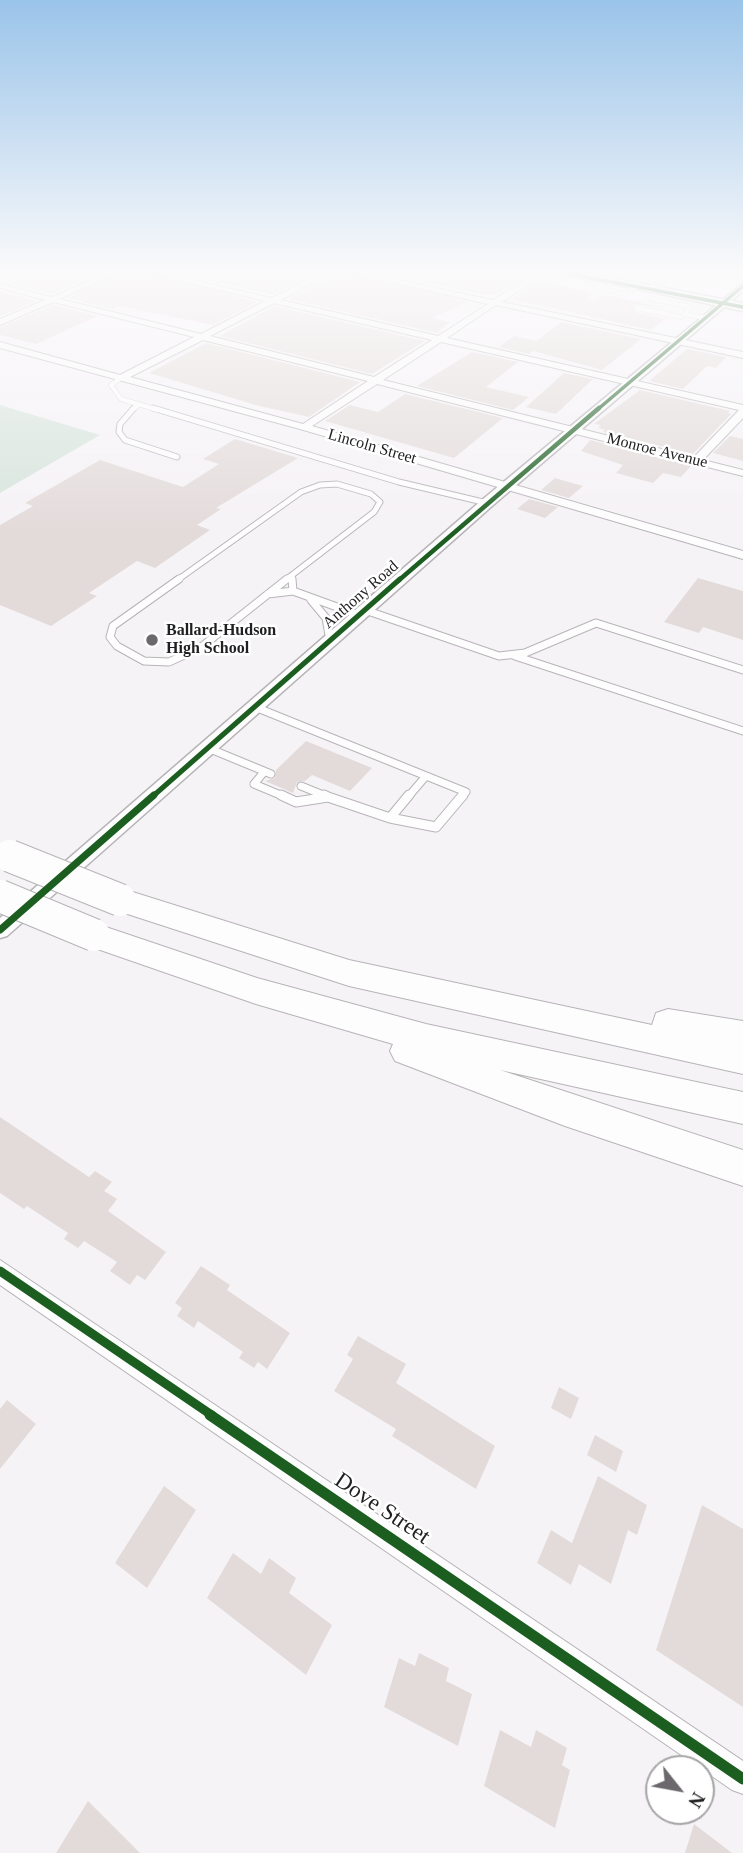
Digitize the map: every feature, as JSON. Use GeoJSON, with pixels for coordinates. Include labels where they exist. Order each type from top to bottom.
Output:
{"type":"FeatureCollection","features":[{"type":"Feature","properties":{"kind":"highway"},"geometry":{"type":"LineString","coordinates":[[5,854],[120,900],[294,957],[422,991],[743,1059]]}},
{"type":"Feature","properties":{"kind":"highway"},"geometry":{"type":"LineString","coordinates":[[0,896],[94,935],[303,1005],[466,1049],[743,1108]]}},
{"type":"Feature","properties":{"kind":"highway"},"geometry":{"type":"LineString","coordinates":[[422,991],[743,1035]]}},
{"type":"Feature","properties":{"kind":"highway"},"geometry":{"type":"LineString","coordinates":[[303,1005],[440,1064],[565,1110],[743,1168]]}},
{"type":"Feature","properties":{"kind":"street","name":"Lincoln Street"},"geometry":{"type":"LineString","coordinates":[[57,360],[303,427],[743,555]]}},
{"type":"Feature","properties":{"kind":"street"},"geometry":{"type":"LineString","coordinates":[[121,378],[156,360]]}},
{"type":"Feature","properties":{"kind":"street","name":"Monroe Avenue"},"geometry":{"type":"LineString","coordinates":[[304,360],[743,473]]}},
{"type":"Feature","properties":{"kind":"street"},"geometry":{"type":"LineString","coordinates":[[303,427],[405,360]]}},
{"type":"Feature","properties":{"kind":"street"},"geometry":{"type":"LineString","coordinates":[[539,360],[743,410],[697,460]]}},
{"type":"Feature","properties":{"kind":"street","name":"Anthony Road"},"geometry":{"type":"LineString","coordinates":[[0,930],[506,486],[654,360]]}},
{"type":"Feature","properties":{"kind":"street","name":"Dove Street"},"geometry":{"type":"LineString","coordinates":[[0,1271],[743,1779]]}},
{"type":"Feature","properties":{"kind":"lane"},"geometry":{"type":"LineString","coordinates":[[121,378],[111,385],[114,393],[121,399],[398,482],[487,503]]}},
{"type":"Feature","properties":{"kind":"lane"},"geometry":{"type":"LineString","coordinates":[[139,405],[129,411],[120,424],[119,432],[125,440],[177,457]]}},
{"type":"Feature","properties":{"kind":"lane"},"geometry":{"type":"LineString","coordinates":[[337,484],[371,494],[380,502],[367,517],[292,575],[200,648],[169,662],[144,661],[117,646],[110,637],[113,626],[301,492],[320,485],[337,484]]}},
{"type":"Feature","properties":{"kind":"lane"},"geometry":{"type":"LineString","coordinates":[[292,575],[293,591]]}},
{"type":"Feature","properties":{"kind":"lane"},"geometry":{"type":"LineString","coordinates":[[267,594],[293,591],[499,656],[525,653],[596,623],[743,670]]}},
{"type":"Feature","properties":{"kind":"lane"},"geometry":{"type":"LineString","coordinates":[[308,597],[326,618],[330,641]]}},
{"type":"Feature","properties":{"kind":"lane"},"geometry":{"type":"LineString","coordinates":[[510,655],[743,731]]}},
{"type":"Feature","properties":{"kind":"lane"},"geometry":{"type":"LineString","coordinates":[[255,707],[466,792],[436,827],[390,818],[301,786]]}},
{"type":"Feature","properties":{"kind":"lane"},"geometry":{"type":"LineString","coordinates":[[208,748],[268,773],[254,784],[296,802],[328,797]]}},
{"type":"Feature","properties":{"kind":"lane"},"geometry":{"type":"LineString","coordinates":[[390,818],[426,776]]}},
{"type":"Feature","properties":{"kind":"shaded area"},"geometry":{"type":"Polygon","coordinates":[[[0,405],[100,435],[0,493],[0,405]]]}},
{"type":"Feature","properties":{"kind":"building"},"geometry":{"type":"Polygon","coordinates":[[[173,360],[275,360],[360,382],[309,417],[259,406],[149,373],[173,360]]]}},
{"type":"Feature","properties":{"kind":"building"},"geometry":{"type":"Polygon","coordinates":[[[318,360],[394,360],[372,374],[318,360]]]}},
{"type":"Feature","properties":{"kind":"building"},"geometry":{"type":"Polygon","coordinates":[[[458,360],[511,360],[518,362],[486,387],[529,397],[513,410],[417,386],[458,360]]]}},
{"type":"Feature","properties":{"kind":"building"},"geometry":{"type":"Polygon","coordinates":[[[567,360],[614,360],[602,370],[567,360]]]}},
{"type":"Feature","properties":{"kind":"building"},"geometry":{"type":"Polygon","coordinates":[[[673,360],[723,360],[716,368],[707,366],[683,389],[649,381],[673,360]]]}},
{"type":"Feature","properties":{"kind":"building"},"geometry":{"type":"Polygon","coordinates":[[[564,373],[593,379],[556,414],[526,407],[564,373]]]}},
{"type":"Feature","properties":{"kind":"building"},"geometry":{"type":"Polygon","coordinates":[[[640,390],[730,411],[728,413],[731,414],[693,454],[603,432],[605,430],[598,428],[601,425],[594,424],[640,390]]]}},
{"type":"Feature","properties":{"kind":"building"},"geometry":{"type":"Polygon","coordinates":[[[405,394],[503,418],[454,458],[325,421],[350,405],[378,412],[405,394]]]}},
{"type":"Feature","properties":{"kind":"building"},"geometry":{"type":"Polygon","coordinates":[[[730,436],[743,439],[743,461],[713,453],[730,436]]]}},
{"type":"Feature","properties":{"kind":"building"},"geometry":{"type":"Polygon","coordinates":[[[235,439],[298,458],[216,508],[221,509],[197,525],[210,530],[155,568],[137,561],[89,593],[97,596],[51,626],[0,605],[0,525],[33,506],[25,503],[100,460],[183,487],[219,464],[203,459],[235,439]]]}},
{"type":"Feature","properties":{"kind":"building"},"geometry":{"type":"Polygon","coordinates":[[[590,440],[691,466],[681,477],[663,473],[653,483],[616,473],[623,465],[581,451],[590,440]]]}},
{"type":"Feature","properties":{"kind":"building"},"geometry":{"type":"Polygon","coordinates":[[[555,478],[583,486],[569,498],[541,490],[555,478]]]}},
{"type":"Feature","properties":{"kind":"building"},"geometry":{"type":"Polygon","coordinates":[[[529,499],[558,507],[545,518],[517,509],[529,499]]]}},
{"type":"Feature","properties":{"kind":"building"},"geometry":{"type":"Polygon","coordinates":[[[698,578],[743,591],[743,640],[703,627],[699,633],[664,622],[698,578]]]}},
{"type":"Feature","properties":{"kind":"building"},"geometry":{"type":"Polygon","coordinates":[[[306,741],[372,768],[350,791],[312,775],[305,781],[297,782],[293,793],[265,781],[275,778],[276,770],[306,741]]]}},
{"type":"Feature","properties":{"kind":"building"},"geometry":{"type":"Polygon","coordinates":[[[0,1117],[89,1177],[95,1171],[112,1182],[104,1191],[117,1199],[108,1211],[166,1252],[145,1280],[137,1275],[130,1285],[110,1271],[117,1262],[84,1241],[78,1248],[64,1239],[68,1233],[27,1206],[24,1209],[0,1193],[0,1117]]]}},
{"type":"Feature","properties":{"kind":"building"},"geometry":{"type":"Polygon","coordinates":[[[201,1266],[230,1285],[227,1290],[290,1333],[267,1369],[258,1362],[254,1368],[239,1358],[243,1352],[198,1321],[194,1328],[177,1316],[182,1308],[175,1303],[201,1266]]]}},
{"type":"Feature","properties":{"kind":"building"},"geometry":{"type":"Polygon","coordinates":[[[358,1336],[406,1364],[396,1383],[495,1446],[476,1489],[392,1436],[396,1429],[334,1391],[353,1359],[347,1355],[358,1336]]]}},
{"type":"Feature","properties":{"kind":"building"},"geometry":{"type":"Polygon","coordinates":[[[559,1387],[579,1398],[571,1419],[551,1408],[559,1387]]]}},
{"type":"Feature","properties":{"kind":"building"},"geometry":{"type":"Polygon","coordinates":[[[7,1400],[36,1424],[0,1469],[0,1409],[7,1400]]]}},
{"type":"Feature","properties":{"kind":"building"},"geometry":{"type":"Polygon","coordinates":[[[595,1435],[623,1451],[616,1472],[587,1455],[595,1435]]]}},
{"type":"Feature","properties":{"kind":"building"},"geometry":{"type":"Polygon","coordinates":[[[598,1476],[647,1505],[637,1535],[628,1530],[611,1584],[579,1564],[571,1585],[537,1563],[551,1530],[572,1543],[598,1476]]]}},
{"type":"Feature","properties":{"kind":"building"},"geometry":{"type":"Polygon","coordinates":[[[164,1486],[196,1510],[147,1588],[115,1563],[164,1486]]]}},
{"type":"Feature","properties":{"kind":"building"},"geometry":{"type":"Polygon","coordinates":[[[702,1505],[743,1529],[743,1707],[656,1650],[702,1505]]]}},
{"type":"Feature","properties":{"kind":"building"},"geometry":{"type":"Polygon","coordinates":[[[233,1553],[261,1574],[269,1558],[296,1578],[289,1593],[332,1625],[306,1675],[207,1598],[233,1553]]]}},
{"type":"Feature","properties":{"kind":"building"},"geometry":{"type":"Polygon","coordinates":[[[419,1653],[449,1668],[446,1681],[472,1694],[458,1746],[384,1707],[399,1658],[415,1666],[419,1653]]]}},
{"type":"Feature","properties":{"kind":"building"},"geometry":{"type":"Polygon","coordinates":[[[500,1730],[531,1747],[536,1730],[567,1748],[562,1765],[570,1770],[555,1828],[484,1786],[500,1730]]]}},
{"type":"Feature","properties":{"kind":"building"},"geometry":{"type":"Polygon","coordinates":[[[88,1801],[140,1853],[56,1853],[88,1801]]]}},
{"type":"Feature","properties":{"kind":"building"},"geometry":{"type":"Polygon","coordinates":[[[695,1825],[732,1853],[685,1853],[695,1825]]]}},
{"type":"Feature","properties":{"kind":"cycle path"},"geometry":{"type":"LineString","coordinates":[[0,930],[487,503],[655,360]]}},
{"type":"Feature","properties":{"kind":"cycle path"},"geometry":{"type":"LineString","coordinates":[[0,1271],[743,1779]]}},
{"type":"Feature","properties":{"kind":"place","name":"Ballard-Hudson High School"},"geometry":{"type":"Point","coordinates":[152,640]}}]}
